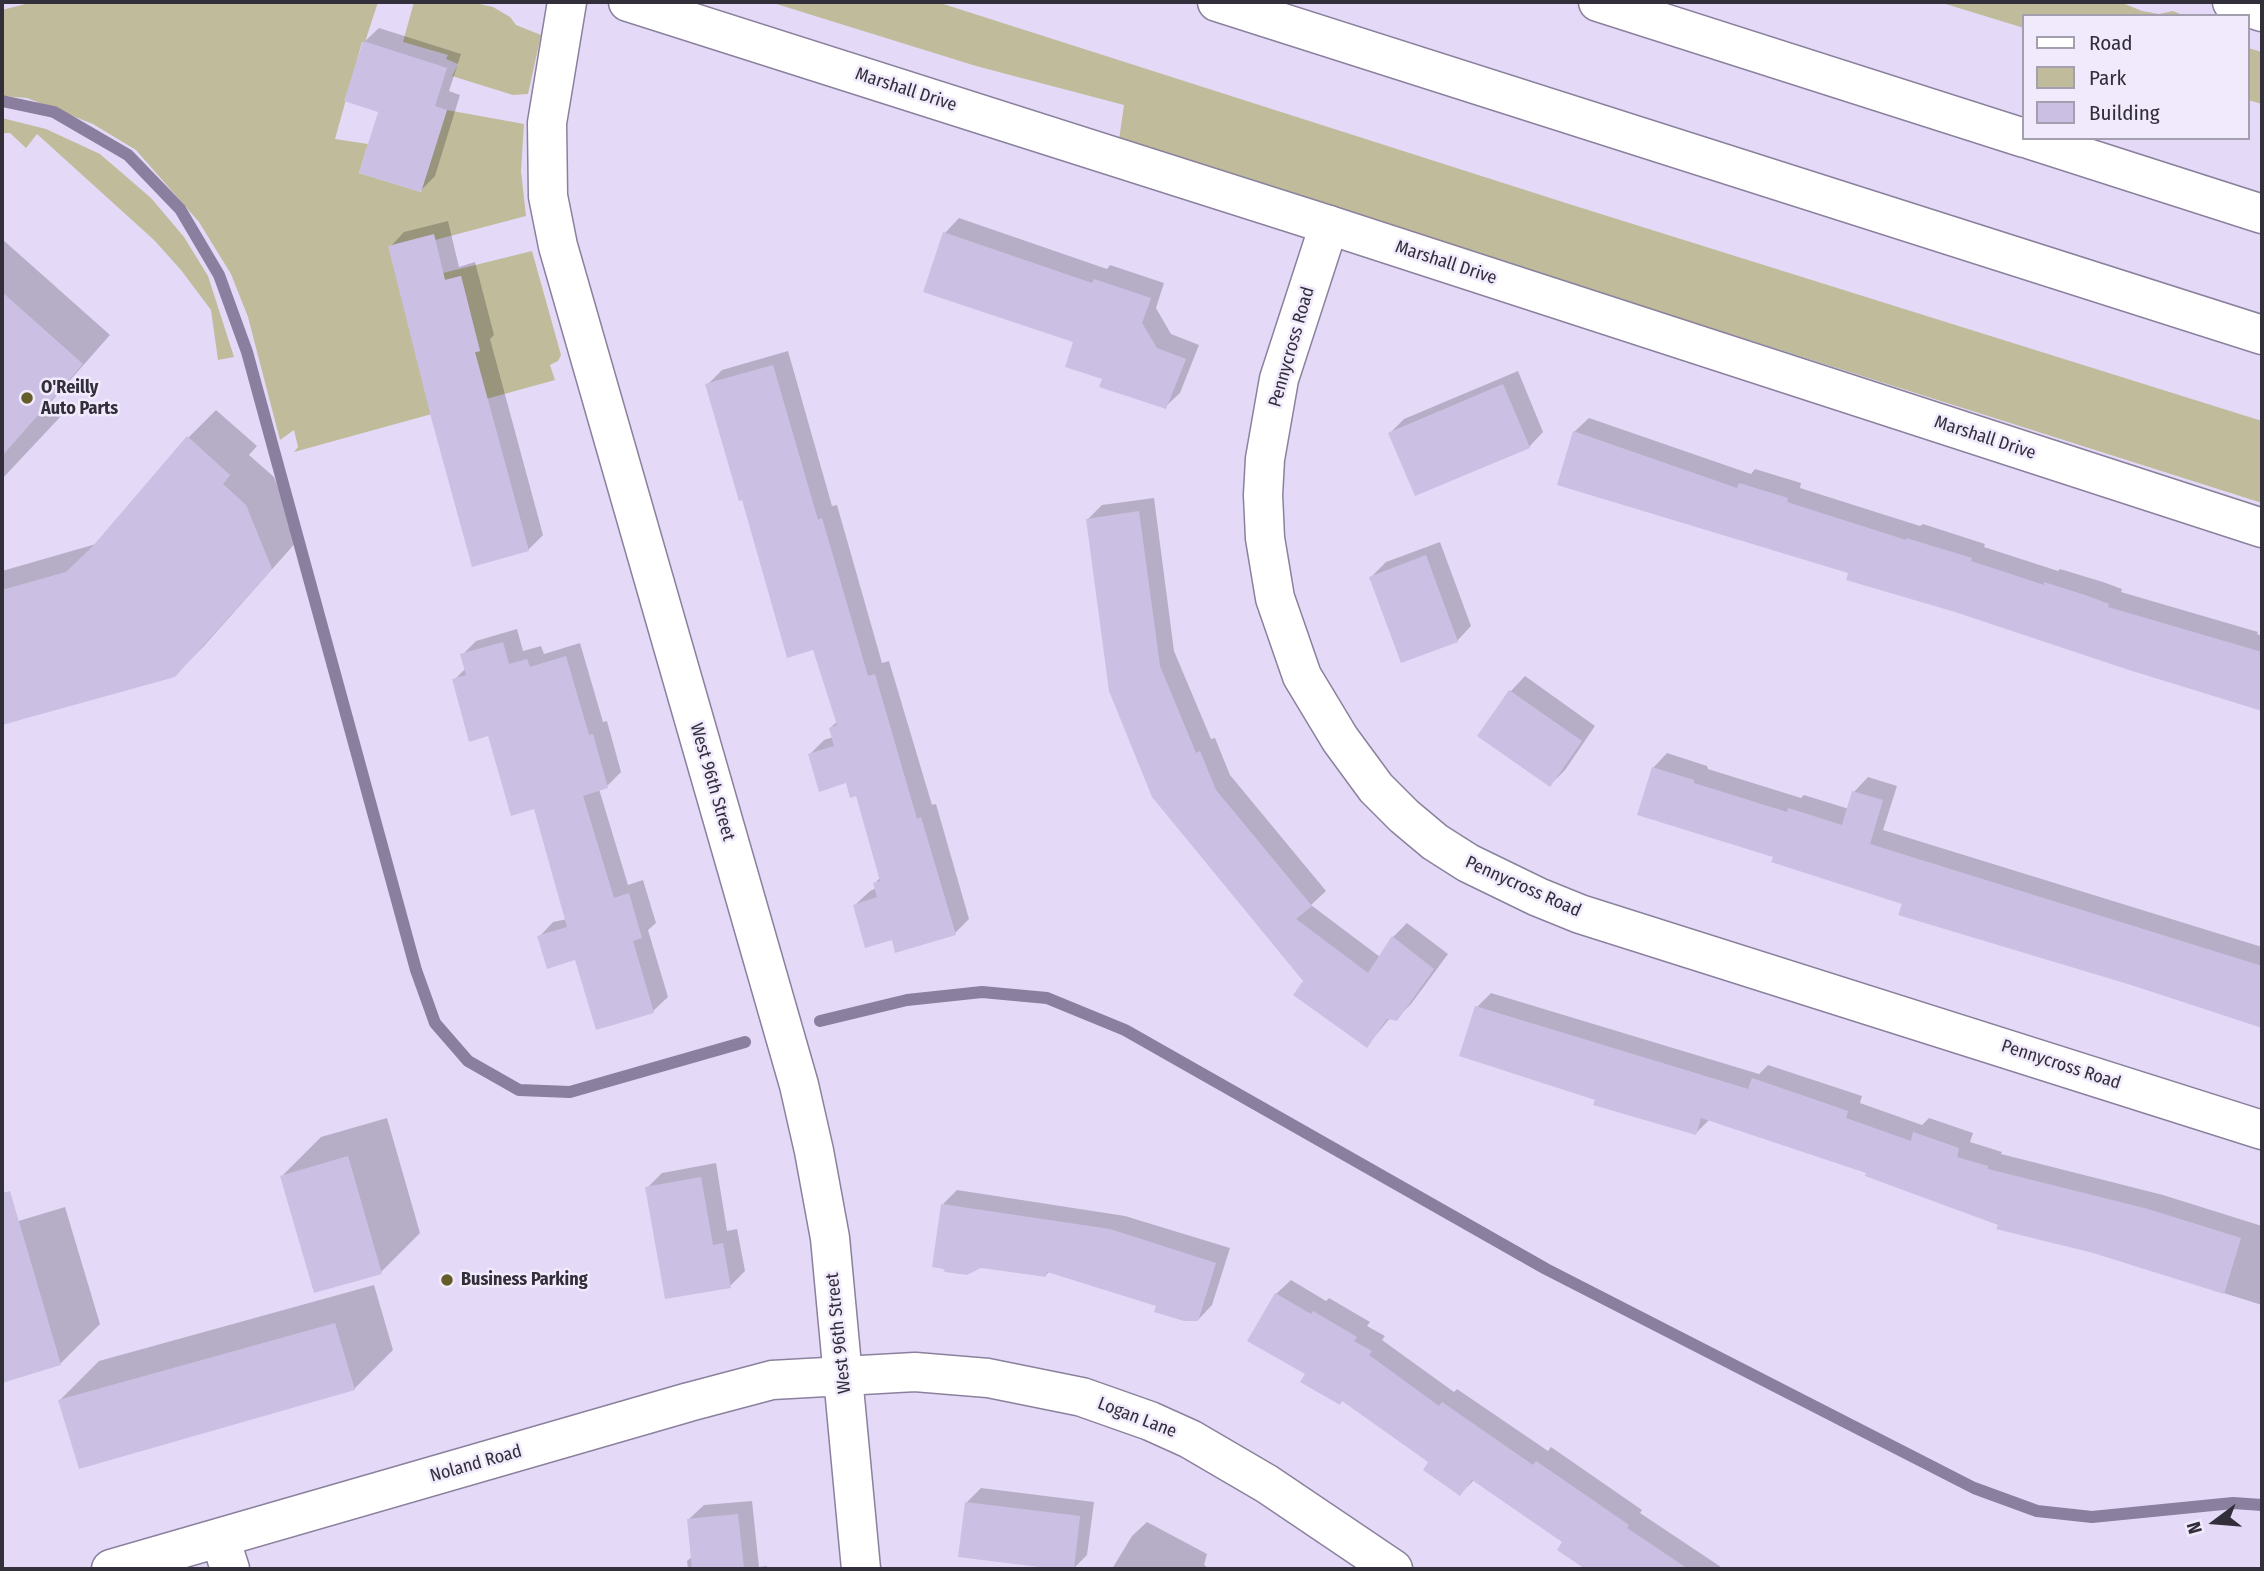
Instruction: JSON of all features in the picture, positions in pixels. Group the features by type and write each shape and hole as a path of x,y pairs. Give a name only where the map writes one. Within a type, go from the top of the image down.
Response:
{"main road":[{"name":"West 96th Street","path":"567,2 547,123 548,196 555,229 799,1085 828,1230 861,1569"},
{"name":"Marshall Drive","path":"628,2 1329,225 2262,528"},
{"path":"1217,2 2262,335"},
{"path":"1598,2 2022,137"},
{"path":"2232,2 2262,12"},
{"path":"2030,140 2262,214"},
{"name":"Pennycross Road","path":"1329,225 1279,379 1265,459 1265,538 1275,598 1301,672 1335,732 1376,788 1404,816 1435,842 1468,863 1580,914 2262,1129"},
{"name":"Logan Lane","path":"844,1376 915,1372 988,1378 1082,1397 1145,1419 1190,1440 1266,1484 1393,1569"},
{"name":"Noland Road","path":"111,1569 225,1554 689,1402 772,1380 844,1376"}],"green space":[{"path":"33,2 378,2 365,42 362,42 335,139 368,144 359,173 421,192 447,110 524,124 521,171 526,216 435,240 419,367 480,351 461,276 445,280 443,273 532,251 561,355 558,361 550,365 555,380 294,452 298,447 294,430 280,440 248,317 231,274 199,222 136,150 93,124 27,98 2,96 2,10"},
{"path":"414,2 471,2 493,7 510,17 516,25 541,35 528,94 513,95 452,76 458,64 446,59 448,55 403,42"},
{"path":"770,2 937,2 2262,421 2262,503 1119,140 1124,105 976,66"},
{"path":"1939,2 2120,2 2142,11 2159,14 2022,14 2022,27"},
{"path":"2173,11 2180,14 2159,14"},
{"path":"2250,49 2262,52 2262,104 2250,101"},
{"path":"2,118 46,129 100,154 151,198 184,237 208,276 234,357 218,360 211,310 154,240 37,134 26,148 10,133 2,133"}],"building":[{"path":"363,41 447,68 435,106 447,110 421,192 359,173 378,112 344,101"},
{"path":"943,232 1092,283 1094,279 1151,298 1142,323 1157,348 1186,359 1166,409 1099,387 1102,379 1065,367 1073,342 923,292"},
{"path":"434,234 445,280 461,276 480,351 475,352 529,551 472,567 388,246"},
{"name":"O'Reilly Auto Parts","path":"2,292 83,364 2,456"},
{"path":"773,365 818,520 822,518 868,676 875,674 917,819 921,817 956,935 895,953 892,940 865,948 853,905 877,897 873,883 880,881 856,796 850,798 846,783 819,792 808,754 834,746 829,728 837,725 813,650 787,658 742,500 739,501 705,384"},
{"path":"1503,384 1530,448 1415,496 1388,433"},
{"path":"1573,431 1737,488 1739,483 1788,498 1787,502 1972,558 1971,561 2044,585 2044,582 2088,596 2109,604 2108,607 2262,652 2262,711 1955,612 1846,580 1848,573 1557,485"},
{"path":"187,436 230,475 223,484 246,505 272,569 175,677 2,725 2,590 66,572 92,547"},
{"path":"1139,511 1160,666 1196,753 1200,751 1216,790 1312,906 1296,919 1368,973 1392,936 1434,969 1397,1021 1387,1019 1367,1048 1293,995 1303,981 1152,797 1109,691 1086,519"},
{"path":"1426,555 1458,642 1401,663 1369,577"},
{"path":"503,642 509,664 527,659 530,667 566,656 608,788 583,796 614,898 629,893 642,938 633,941 654,1013 596,1030 575,960 547,969 537,936 567,927 534,809 511,816 488,736 469,742 452,679 466,675 460,654"},
{"path":"1509,690 1582,741 1550,787 1477,736"},
{"path":"1652,767 1787,812 1788,808 1842,825 1852,791 1883,800 1870,844 2262,966 2262,1028 2131,985 1898,915 1902,904 1771,862 1773,857 1637,815"},
{"path":"1475,1006 1748,1089 1752,1078 1848,1111 1846,1118 1911,1141 1913,1132 1959,1148 1957,1157 1988,1166 1988,1169 2148,1209 2241,1238 2224,1294 2093,1253 1996,1229 1998,1225 1865,1176 1866,1173 1701,1118 1696,1135 1593,1105 1595,1100 1459,1056"},
{"path":"348,1156 382,1274 314,1293 280,1176"},
{"path":"701,1177 713,1245 723,1243 731,1288 665,1299 645,1187"},
{"path":"10,1191 61,1365 2,1383 2,1193"},
{"path":"941,1204 1110,1229 1216,1263 1198,1321 1184,1321 1154,1312 1156,1306 1047,1272 1046,1277 981,1268 967,1275 932,1267"},
{"path":"1275,1293 1311,1314 1313,1311 1357,1337 1354,1341 1372,1351 1369,1355 1439,1406 1442,1402 1533,1465 1536,1461 1688,1569 1585,1569 1557,1550 1562,1542 1472,1480 1460,1496 1423,1470 1428,1462 1342,1401 1340,1405 1300,1382 1305,1374 1247,1341"},
{"path":"335,1323 355,1390 79,1469 58,1400"},
{"path":"965,1502 1080,1516 1074,1569 958,1557"},
{"path":"738,1514 744,1569 692,1569 687,1519"}],"waterway":[{"path":"2,101 54,112 128,155 180,209 219,275 247,352 416,970 435,1023 468,1061 519,1090 570,1092 745,1042"},
{"path":"820,1021 907,1000 982,992 1047,998 1125,1030 1546,1269 1974,1488 2037,1511 2092,1517 2233,1503 2262,1505"}],"place":[{"name":"O'Reilly Auto Parts","path":"27,398"},
{"name":"Business Parking","path":"447,1280"}]}
